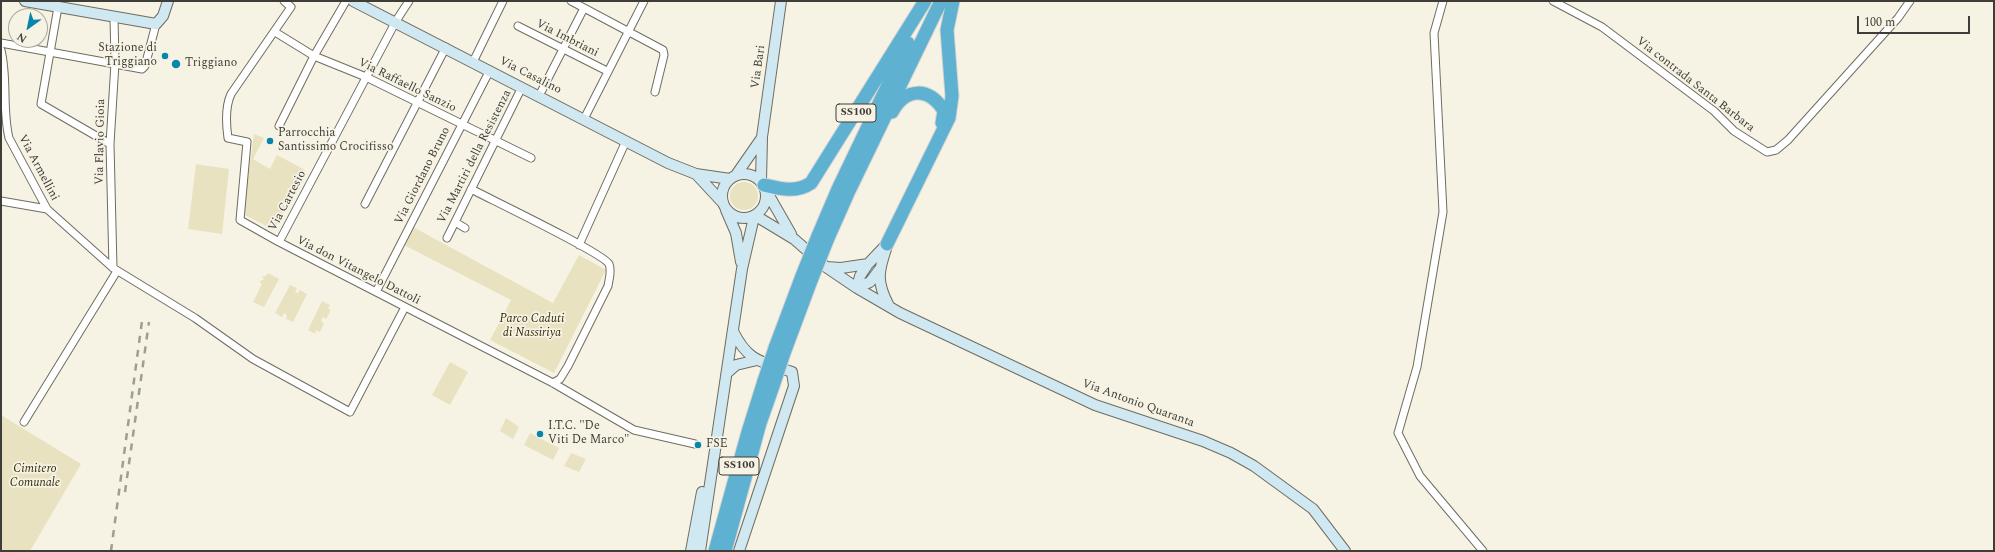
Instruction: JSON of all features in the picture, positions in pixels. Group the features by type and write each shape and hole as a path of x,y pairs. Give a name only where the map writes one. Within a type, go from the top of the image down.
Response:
{"highway":[{"name":"SS100","path":"764,186 792,190 804,188 814,180 925,1"},
{"name":"SS100","path":"715,551 748,432 823,237 838,189 880,99 931,1"},
{"name":"SS100","path":"860,169 941,1"},
{"name":"SS100","path":"887,244 949,118 952,96 947,30 953,1"},
{"name":"SS100","path":"823,237 898,102 913,93 926,94 938,101 944,111 938,143"},
{"name":"SS100","path":"725,551 760,423 768,383"}],"main road":[{"path":"25,1 156,24 163,16 168,1"},
{"name":"Via Casalino","path":"353,1 396,21 668,163 696,174 733,177"},
{"name":"Via Bari","path":"764,186 762,137 781,1"},
{"path":"742,270 736,233 723,204 722,193 724,186 733,177 762,137"},
{"name":"Via Casalino","path":"696,174 723,204"},
{"path":"733,177 746,174 755,176 764,186 794,238"},
{"path":"723,204 730,214 738,218 755,216 762,211 766,202 764,186"},
{"path":"755,216 794,238"},
{"path":"700,551 714,451 728,373 742,270 755,216"},
{"name":"Via Antonio Quaranta","path":"794,238 826,267 857,288 889,306 1095,405 1203,441 1231,453 1254,466 1314,509 1345,551"},
{"path":"857,288 860,276 868,264 887,244"},
{"path":"857,288 870,282 879,270 887,244"},
{"path":"826,267 841,268 868,264"},
{"path":"879,270 881,290 889,306"},
{"path":"734,331 743,348 756,360 792,372 794,386 739,551"},
{"path":"728,373 736,365 756,360"},
{"path":"691,551 698,506 714,451"}],"street":[{"path":"275,32 291,7 284,1"},
{"path":"279,126 314,56 346,1"},
{"name":"Via Cartesio","path":"279,242 396,21 409,1"},
{"path":"473,62 503,1"},
{"path":"572,1 663,50 664,55 655,92"},
{"path":"584,119 607,71 644,1"},
{"path":"1442,1 1434,33 1443,212 1417,367 1398,433 1420,476 1483,551"},
{"name":"Via contrada Santa Barbara","path":"1553,1 1602,27 1714,111 1734,131 1767,152 1776,150 1788,140 1898,18 1910,1"},
{"path":"58,7 41,104 110,144"},
{"path":"539,96 584,8"},
{"name":"Via Flavio Gioia","path":"114,17 115,63 110,144 115,270"},
{"path":"1,43 142,69 145,66 156,24"},
{"name":"Via Imbriani","path":"518,26 607,71"},
{"name":"Via Raffaello Sanzio","path":"275,32 314,56 366,77 530,158"},
{"name":"Via don Vitangelo Dattoli","path":"275,32 231,94 227,111 228,138 246,142 240,220 405,308 553,383"},
{"path":"365,204 446,47"},
{"name":"Via Armellini","path":"1,50 4,64 6,127 9,138 48,209 115,270 202,322 253,359 350,412 405,308"},
{"name":"Via Giordano Bruno","path":"376,292 490,70"},
{"name":"Via Martiri della Resistenza","path":"447,238 522,87"},
{"path":"578,245 626,141"},
{"path":"471,190 604,259 609,265 611,275 608,286 568,366 560,379 553,383"},
{"path":"1,202 48,209"},
{"path":"455,222 465,228"},
{"path":"24,422 115,270"},
{"path":"553,383 634,430 695,444"}],"green space":[{"path":"254,134 264,138 253,159 270,169 277,155 305,170 274,230 243,214"},
{"path":"196,164 229,169 222,234 188,229"},
{"path":"744,182 750,183 754,186 757,190 757,202 754,206 750,209 744,210 738,209 734,206 731,202 730,196 731,190 734,186 738,183"},
{"name":"Parco Caduti di Nassiriya","path":"413,227 553,303 579,255 606,270 554,373 490,340 511,300 404,245"},
{"path":"268,273 279,279 264,307 253,302 262,284 259,282 264,279 262,276 266,276"},
{"path":"290,285 297,288 295,292 298,293 300,290 307,294 293,322 286,319 287,315 284,313 282,317 275,313"},
{"path":"322,301 330,305 328,309 331,310 326,319 323,317 321,321 324,323 320,332 316,330 315,334 308,330"},
{"path":"450,362 468,372 450,405 432,395"},
{"name":"Cimitero Comunale","path":"1,415 81,464 30,551 1,551"},
{"path":"506,418 519,427 513,439 500,431"},
{"path":"530,433 559,448 553,460 524,445"},
{"path":"571,453 586,459 579,472 564,466"}],"railway":[{"path":"111,551 142,321"},
{"path":"125,492 149,322"}],"place":[{"name":"Stazione di Triggiano","path":"165,56"},
{"name":"Triggiano","path":"176,64"},
{"name":"Parrocchia Santissimo Crocifisso","path":"270,141"},
{"name":"I.T.C. \"De Viti De Marco\"","path":"540,434"},
{"name":"FSE","path":"698,445"}]}
